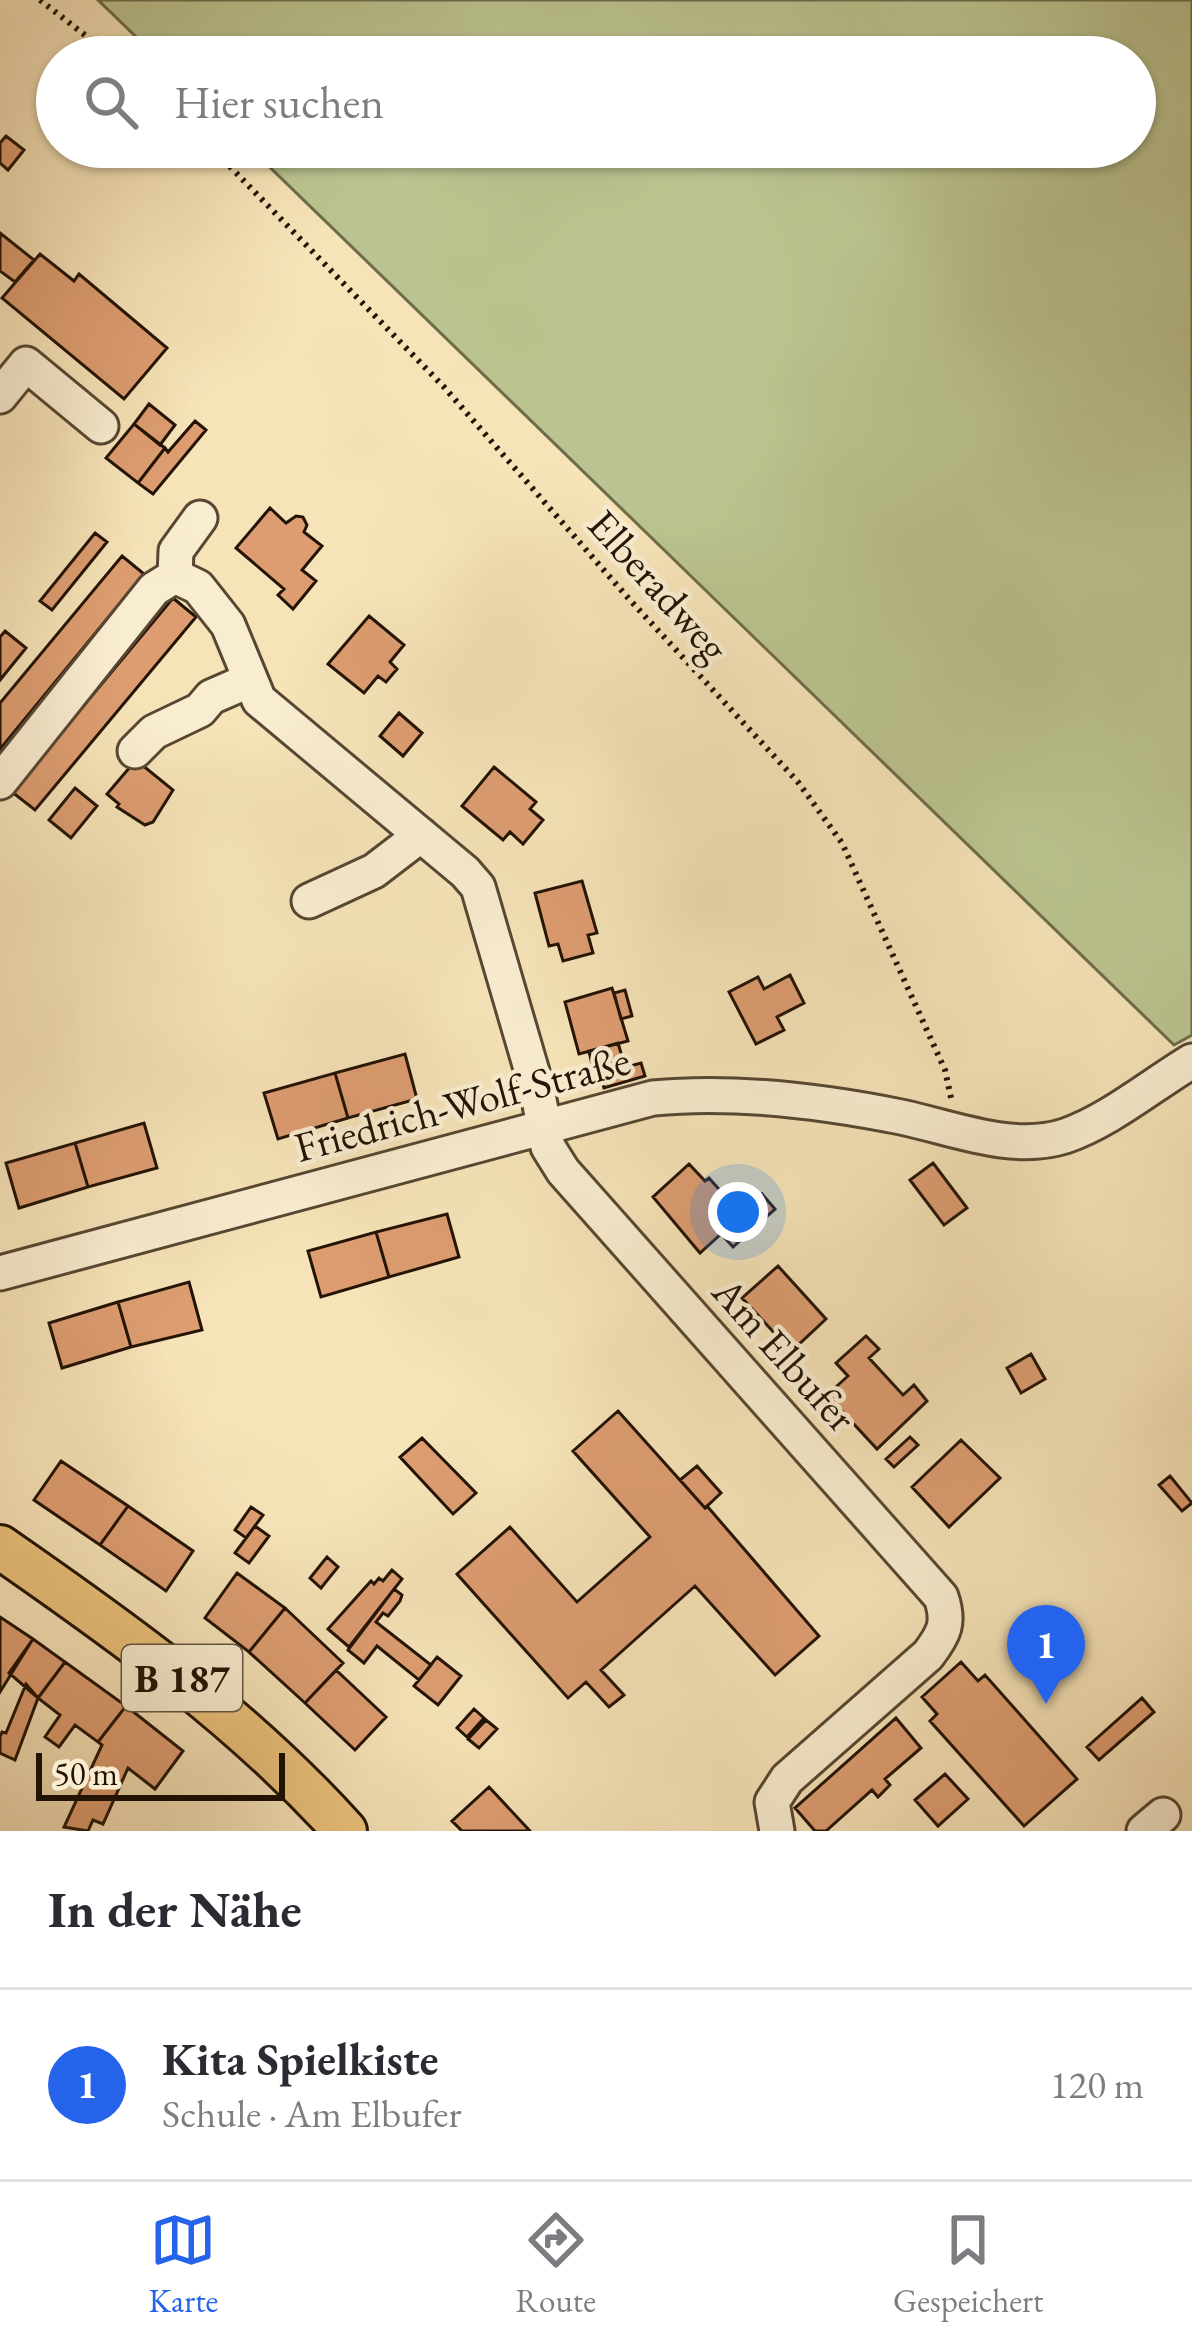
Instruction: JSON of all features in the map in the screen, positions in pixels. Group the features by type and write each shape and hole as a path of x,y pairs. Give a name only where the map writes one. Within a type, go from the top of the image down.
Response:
{"main road":[{"name":"B 187","path":"0,1547 218,1706 345,1831"}],"street":[{"path":"0,396 26,364 101,426"},
{"path":"0,782 154,589 175,576 182,537 200,518"},
{"name":"Am Elbufer","path":"175,576 186,578 228,625 259,700 465,872 485,902 537,1089 548,1147 562,1171 941,1597 949,1618 942,1636 928,1655 787,1779 772,1802 777,1831"},
{"path":"135,751 154,732 250,680"},
{"path":"309,901 374,871 421,835"},
{"name":"Friedrich-Wolf-Straße","path":"0,1274 653,1098 719,1094 834,1107 1034,1142 1064,1136 1192,1061"}],"path":[{"path":"40,0 86,36"},
{"name":"Elberadweg","path":"232,168 444,387 629,599 798,782 842,842 945,1070 955,1113 953,1131"}],"green space":[{"path":"98,0 1192,0 1192,1035 1174,1045 271,168 1156,168 1156,36 135,36"}],"building":[{"path":"6,136 24,150 8,170 0,163 0,143"},
{"path":"0,233 34,260 15,282 0,271"},
{"path":"40,254 74,281 79,274 167,348 124,399 2,298"},
{"path":"149,404 175,425 160,445 134,424"},
{"path":"195,421 206,430 153,494 138,483 165,448 168,452"},
{"path":"134,424 165,448 138,483 106,458"},
{"path":"270,508 286,523 303,517 304,532 322,546 302,570 316,581 293,609 278,595 284,589 236,548"},
{"path":"95,533 107,542 52,610 40,601"},
{"path":"122,556 144,574 0,749 0,703"},
{"path":"173,598 196,617 35,810 12,792"},
{"path":"369,616 404,645 390,662 397,669 386,682 378,676 364,693 328,664"},
{"path":"5,631 26,648 0,680 0,637"},
{"path":"399,713 422,733 403,756 380,736"},
{"path":"136,760 173,790 153,822 145,825 117,807 107,794"},
{"path":"494,767 536,802 530,809 543,820 523,844 510,832 503,840 462,806"},
{"path":"75,788 97,806 71,838 49,820"},
{"path":"582,881 597,933 588,935 593,953 563,961 558,944 549,946 535,893"},
{"path":"790,975 804,1003 777,1017 784,1030 756,1044 729,992 758,977 764,989"},
{"path":"612,988 628,1041 579,1054 565,1002"},
{"path":"625,990 632,1016 621,1019 614,993"},
{"path":"618,1043 623,1060 593,1069 589,1051"},
{"path":"405,1054 417,1099 348,1118 335,1073"},
{"path":"641,1063 645,1076 604,1088 600,1074"},
{"path":"335,1073 348,1118 278,1139 264,1093"},
{"path":"144,1123 157,1168 88,1187 75,1143"},
{"path":"75,1143 88,1187 19,1208 6,1163"},
{"path":"933,1163 967,1208 944,1225 910,1180"},
{"path":"689,1164 705,1181 709,1178 741,1214 762,1194 775,1209 733,1247 721,1234 700,1253 653,1197"},
{"path":"447,1214 459,1257 389,1277 376,1232"},
{"path":"376,1232 389,1277 321,1297 308,1251"},
{"path":"778,1266 826,1319 796,1347 784,1333 779,1338 742,1298"},
{"path":"189,1282 202,1330 131,1347 118,1302"},
{"path":"118,1302 131,1347 62,1368 49,1323"},
{"path":"866,1336 879,1349 869,1358 903,1395 914,1385 927,1401 877,1449 827,1395 848,1376 836,1363"},
{"path":"1031,1354 1045,1379 1021,1393 1007,1368"},
{"path":"618,1411 819,1636 775,1675 695,1586 601,1670 624,1695 609,1707 586,1682 568,1698 457,1574 510,1527 577,1602 650,1537 573,1451"},
{"path":"910,1437 918,1445 894,1467 886,1459"},
{"path":"422,1438 476,1493 453,1514 400,1457"},
{"path":"961,1440 1000,1478 949,1527 912,1487"},
{"path":"61,1461 128,1506 100,1545 34,1500"},
{"path":"697,1466 721,1493 705,1508 680,1480"},
{"path":"1170,1476 1192,1503 1182,1511 1159,1485"},
{"path":"128,1506 193,1551 166,1591 100,1545"},
{"path":"251,1507 263,1515 246,1538 235,1530"},
{"path":"255,1526 269,1536 249,1563 235,1553"},
{"path":"327,1557 338,1567 321,1588 310,1578"},
{"path":"392,1570 402,1579 349,1647 328,1629 371,1581 383,1581"},
{"path":"237,1573 285,1608 249,1652 205,1618"},
{"path":"394,1589 402,1595 400,1601 376,1622 431,1665 419,1680 377,1646 364,1663 348,1650"},
{"path":"285,1608 343,1663 305,1703 249,1652"},
{"path":"0,1617 33,1639 0,1692"},
{"path":"33,1639 65,1662 38,1698 9,1673"},
{"path":"437,1657 461,1676 438,1705 414,1686"},
{"path":"65,1662 126,1706 98,1742 75,1725 59,1747 45,1737 60,1715 38,1698"},
{"path":"961,1662 978,1681 985,1675 1077,1779 1024,1826 930,1721 937,1714 922,1697"},
{"path":"336,1670 386,1717 355,1750 305,1703"},
{"path":"26,1684 38,1698 15,1760 0,1753 0,1737 6,1733"},
{"path":"1142,1698 1154,1712 1099,1760 1087,1747"},
{"path":"126,1706 183,1751 155,1789 128,1768 103,1824 93,1820 88,1831 64,1827 102,1745 98,1742"},
{"path":"474,1709 484,1718 467,1737 457,1728"},
{"path":"896,1718 921,1748 885,1779 890,1785 878,1797 872,1790 826,1831 815,1831 795,1808"},
{"path":"486,1720 497,1729 479,1748 468,1739"},
{"path":"945,1774 968,1799 938,1826 915,1800"},
{"path":"489,1787 530,1831 462,1831 452,1821"}],"place":[{"name":"Kita Spielkiste","path":"1046,1704"}]}
